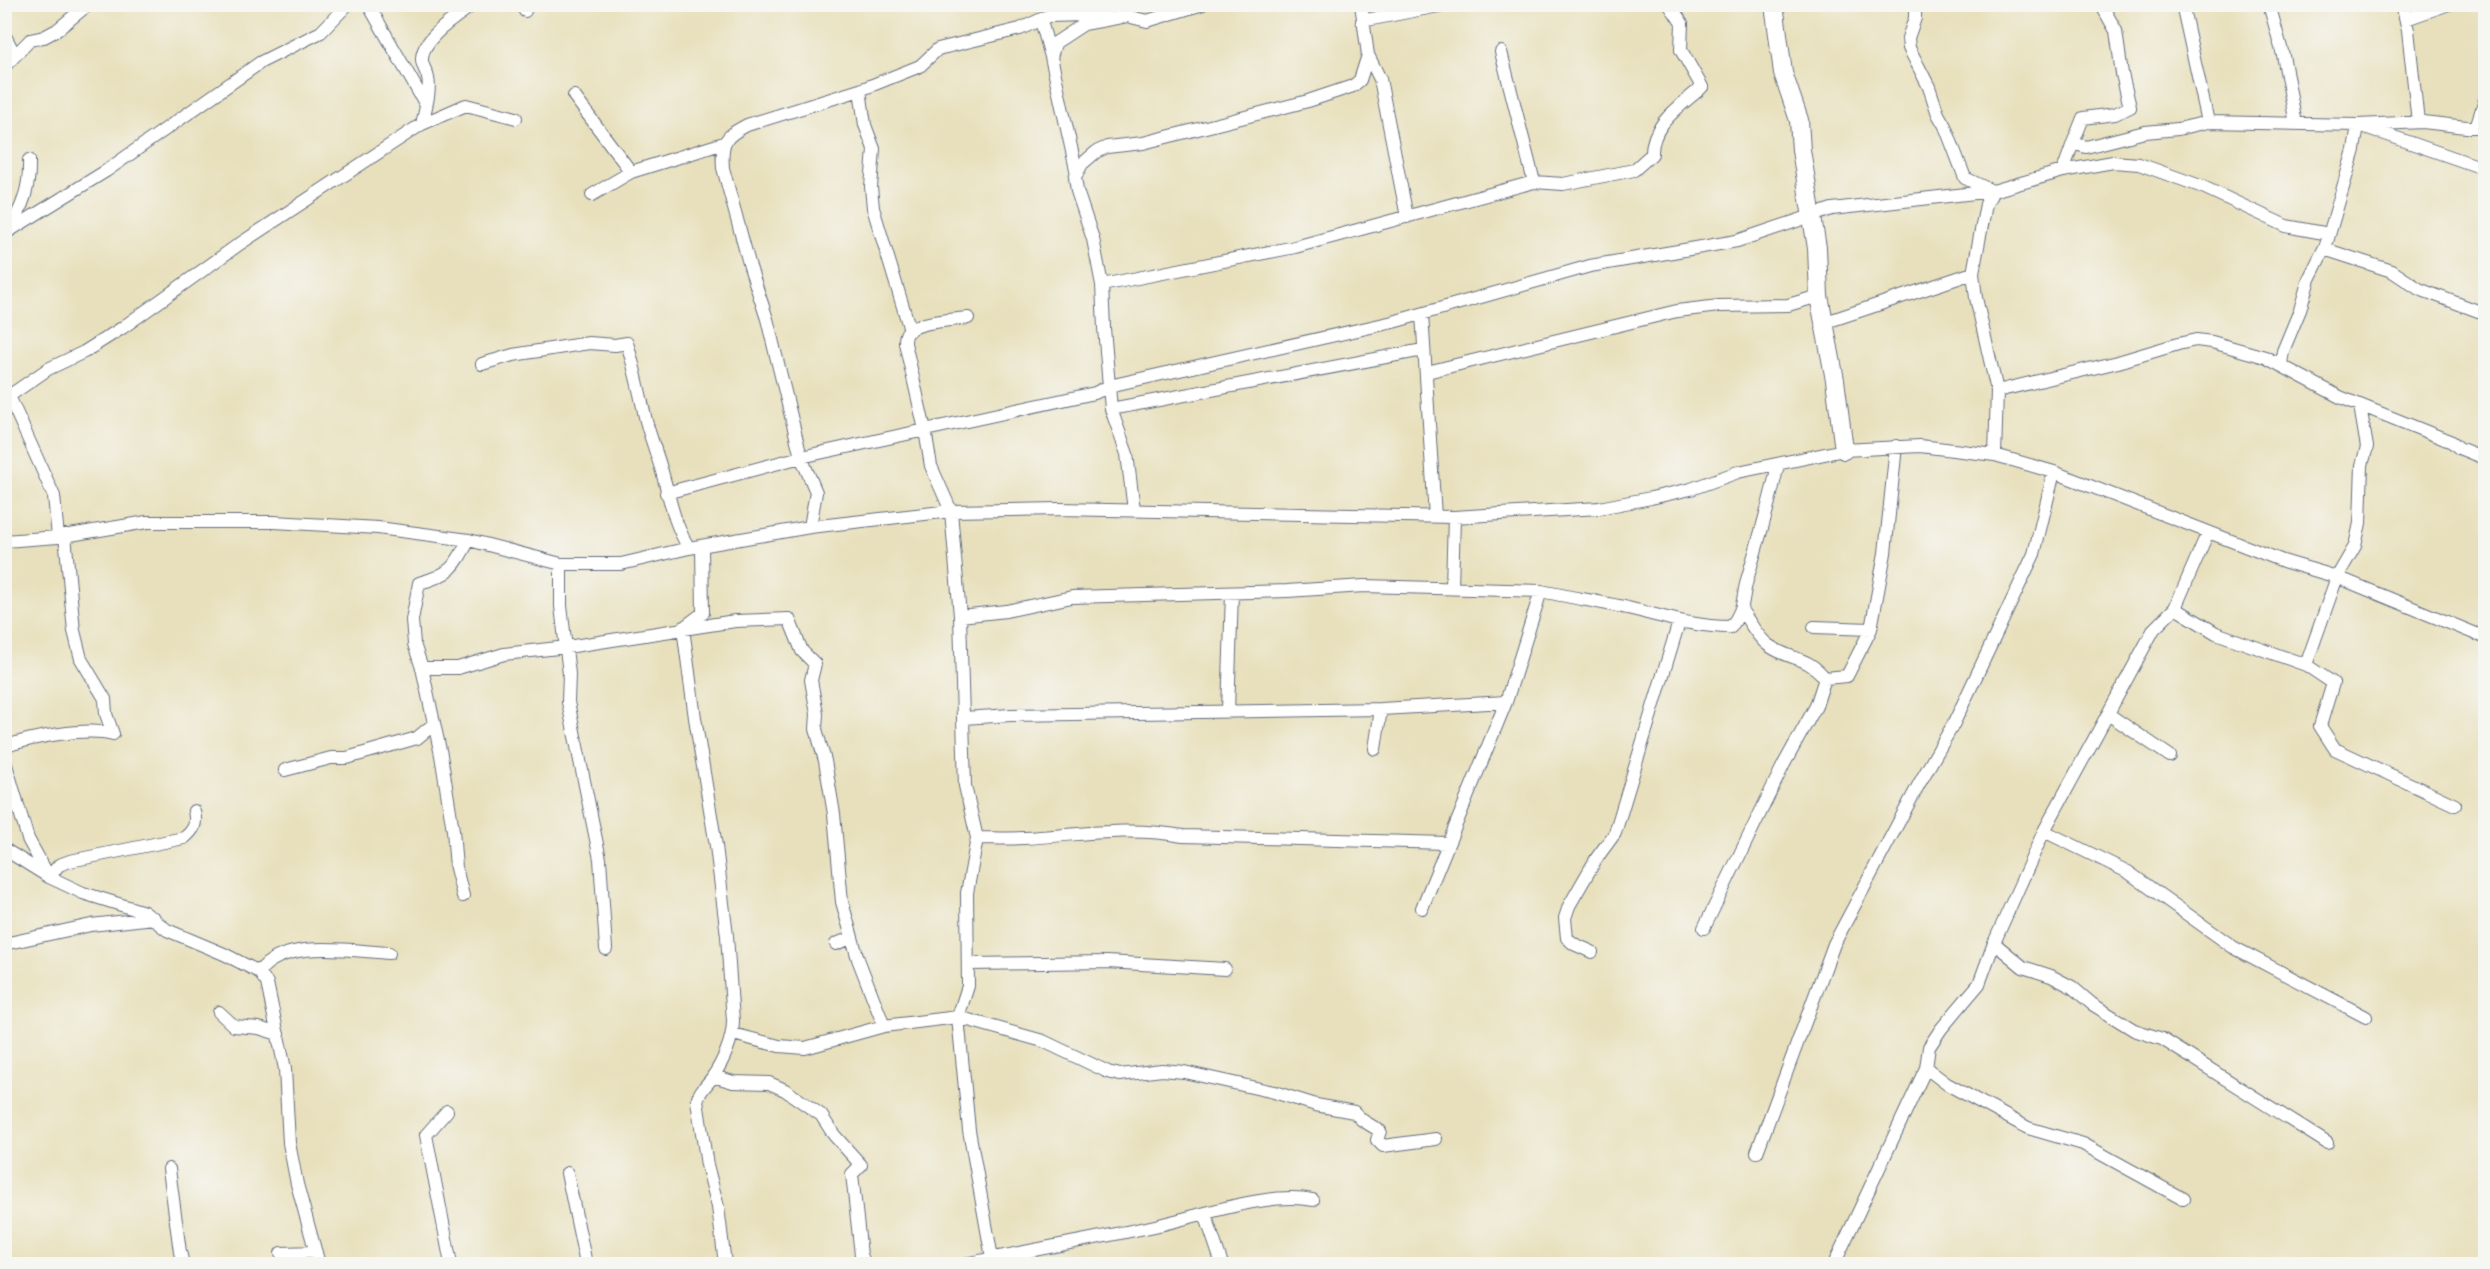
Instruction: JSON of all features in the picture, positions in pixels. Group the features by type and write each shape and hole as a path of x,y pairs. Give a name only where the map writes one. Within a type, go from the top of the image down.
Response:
{"street":[{"path":"4,67 30,40 44,37 57,30 91,4"},
{"path":"6,233 106,171 261,62 321,32 348,4"},
{"path":"368,4 426,105"},
{"path":"422,124 429,80 422,61 424,49 434,35 474,4"},
{"path":"810,527 816,492 801,457 767,319 723,168 721,152 724,143 732,133 747,125 860,90 920,66 938,49 1045,14 1085,15 1117,4"},
{"path":"1051,57 1055,44 1084,24 1127,16 1147,21 1203,4"},
{"path":"1361,4 1368,56 1382,86 1396,169 1405,199 1407,217"},
{"path":"1362,21 1449,4"},
{"path":"1102,285 1242,259 1534,182 1563,184 1634,170 1652,154 1651,142 1657,130 1702,87 1680,50 1682,23 1669,4"},
{"path":"1774,4 1783,73 1799,120 1801,150 1817,248 1819,296 1835,380 1844,450"},
{"path":"1929,4 1915,6 1915,18 1908,38 1909,48 1929,87 1965,178 1993,191"},
{"path":"2063,171 2083,118 2115,114 2130,107 2122,74 2116,31 2101,4"},
{"path":"2182,4 2208,123"},
{"path":"2269,4 2283,55 2296,124"},
{"path":"2402,4 2406,19 2418,122"},
{"path":"2406,19 2449,4"},
{"path":"1045,14 1051,57 1077,174 1077,191 1093,239 1102,285 1112,409 1127,454 1134,510"},
{"path":"4,34 15,55"},
{"path":"1501,52 1534,182"},
{"path":"1077,174 1082,164 1095,152 1107,147 1143,142 1308,101 1353,86 1360,80 1368,56"},
{"path":"860,90 865,125 874,149 871,187 873,208 910,330"},
{"path":"574,96 631,172"},
{"path":"2073,144 2086,147 2145,132 2208,123 2358,125 2418,122 2481,127 2486,97"},
{"path":"4,747 24,740 97,729 113,734 106,714 105,699 81,659 76,640 54,496 7,393 48,369 84,352 122,328 238,245 422,124 466,105 516,118"},
{"path":"2358,125 2486,169"},
{"path":"2281,364 2283,351 2300,310 2309,279 2329,234 2354,150 2358,125"},
{"path":"592,195 631,172 724,143"},
{"path":"6,233 24,203 30,181 29,160"},
{"path":"666,493 801,457 1043,406 1095,393 1109,387 1422,314 1590,266 1737,241 1832,209 1993,191 2063,171 2113,162 2139,165 2203,188 2286,226 2329,234"},
{"path":"1993,191 1986,204 1973,273 1976,298 1997,391 1995,455"},
{"path":"2324,249 2392,271 2419,289 2486,314"},
{"path":"1823,323 1973,273"},
{"path":"1427,372 1677,311 1719,306 1788,305 1819,296"},
{"path":"1422,314 1435,517"},
{"path":"968,318 938,322 910,330 905,336 905,343 926,429 931,466 951,511 960,616 965,786 977,837 967,893 968,986 958,1017 969,1130 992,1258"},
{"path":"1997,391 2118,362 2196,340 2232,347 2281,364 2360,406 2452,442 2459,448 2486,459"},
{"path":"482,364 513,355 589,343 608,345 627,343 666,493 678,531 689,548"},
{"path":"1112,409 1423,350"},
{"path":"2306,665 2337,577 2355,546 2360,523 2362,465 2367,447 2360,406"},
{"path":"1743,610 1767,644 1785,655 1805,660 1825,678 1847,675 1871,629 1885,553 1896,446"},
{"path":"4,541 61,536 147,522 232,520 378,528 469,540 561,564 621,564 689,548 810,527 951,511 1134,510 1454,517 1599,508 1691,489 1738,472 1844,450 1920,446 1995,455 2054,472 2283,561 2337,577 2486,638"},
{"path":"960,616 1072,597 1232,593 1364,586 1452,587 1541,591 1632,609 1702,627 1731,627 1743,610 1746,582 1770,505 1778,464"},
{"path":"1757,1152 1834,944 1954,723 2034,555 2054,472"},
{"path":"1452,587 1454,517"},
{"path":"1836,1260 1926,1068 1929,1047 1979,984 1994,943 2044,831 2154,629 2175,608 2208,532"},
{"path":"463,896 456,868 447,790 422,668 414,644 412,620 419,583 446,575 456,566 469,540"},
{"path":"683,628 703,612 702,547"},
{"path":"561,564 561,606 567,647 568,702 600,859 606,949"},
{"path":"1422,908 1506,702 1541,591"},
{"path":"1228,711 1232,593"},
{"path":"2175,608 2216,633 2306,665 2332,682 2320,726 2335,749 2455,805"},
{"path":"422,668 458,668 504,654 567,647 735,621 789,619 802,651 815,664 811,680 817,714 816,729 834,814 842,902 851,938 884,1026"},
{"path":"1593,952 1574,944 1567,938 1565,918 1586,875 1615,833 1679,622"},
{"path":"1814,627 1871,629"},
{"path":"683,628 695,718 717,846 727,936 733,1034 713,1076 699,1093 697,1101 706,1166 718,1207 725,1264"},
{"path":"1704,928 1784,764 1816,706 1825,678"},
{"path":"963,718 1011,715 1381,708 1506,702"},
{"path":"1375,749 1381,708"},
{"path":"2108,714 2170,756"},
{"path":"285,770 331,758 347,758 417,738 434,724"},
{"path":"4,758 28,839 49,878"},
{"path":"49,878 59,865 70,861 184,838 193,831 196,820 194,811"},
{"path":"2044,831 2128,872 2233,947 2366,1017"},
{"path":"977,837 1022,838 1157,832 1182,837 1447,843"},
{"path":"4,849 49,878 83,893 144,912 167,930 224,954 259,972 272,996 285,1069 289,1143 318,1264"},
{"path":"4,944 91,925 154,918"},
{"path":"836,944 851,938"},
{"path":"1994,943 2023,967 2051,976 2072,987 2092,1004 2134,1030 2162,1039 2327,1143"},
{"path":"259,972 266,962 302,950 389,953"},
{"path":"968,964 1107,962 1225,969"},
{"path":"219,1012 234,1026 259,1028 278,1034"},
{"path":"733,1034 779,1046 805,1048 884,1026 958,1017 1043,1041 1120,1076 1162,1070 1184,1072 1274,1092 1316,1105 1354,1112 1380,1131 1377,1140 1383,1146 1436,1139"},
{"path":"1926,1068 1947,1084 2028,1128 2083,1144 2183,1199"},
{"path":"713,1076 733,1082 769,1083 785,1090 821,1115 834,1135 861,1165 852,1174 861,1255 865,1264"},
{"path":"447,1111 426,1135 451,1264"},
{"path":"169,1170 183,1264"},
{"path":"567,1173 586,1264"},
{"path":"965,1264 1269,1200 1296,1196 1313,1200"},
{"path":"1205,1214 1222,1264"},
{"path":"281,1253 316,1252"}]}
